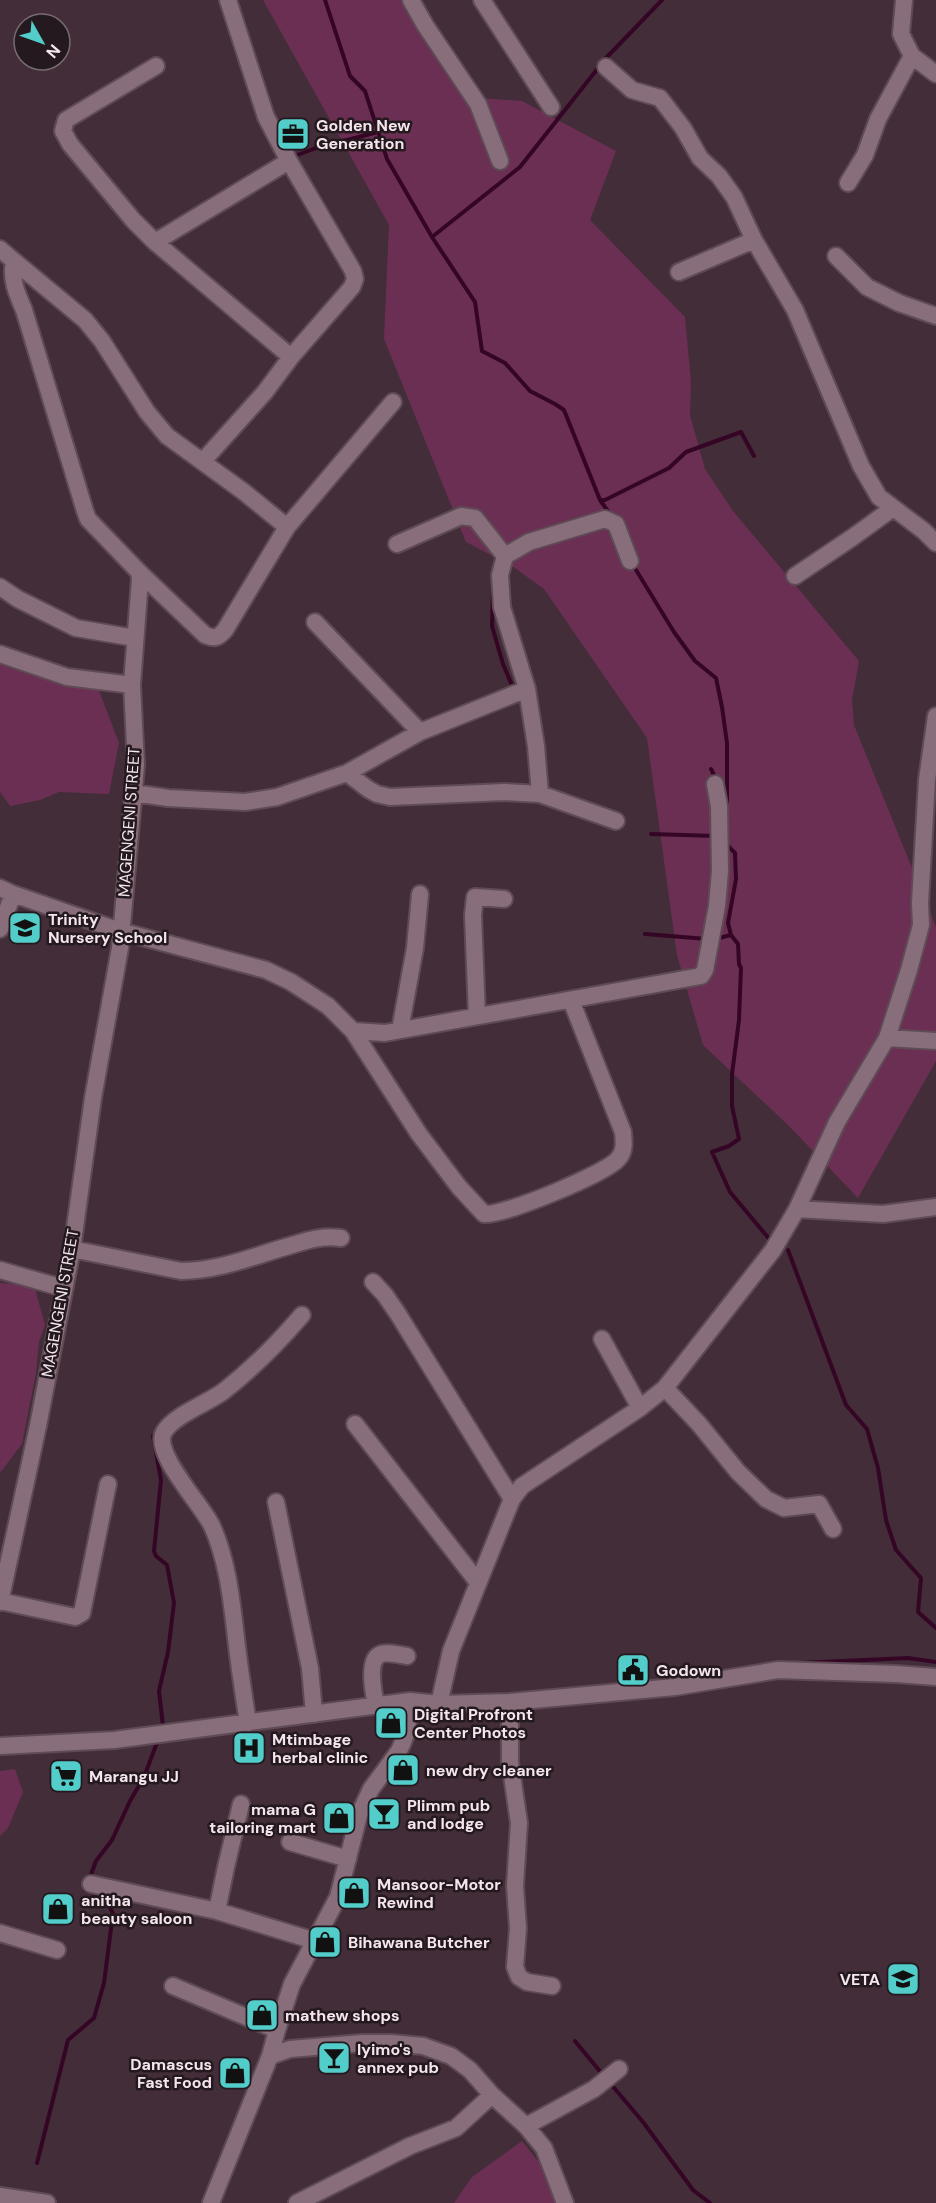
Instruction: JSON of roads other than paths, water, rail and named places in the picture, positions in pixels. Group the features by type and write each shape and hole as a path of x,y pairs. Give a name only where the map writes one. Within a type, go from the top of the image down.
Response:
{"street":[{"path":"203,461 265,392 291,357 352,287 355,279 353,271 266,117 228,0"},
{"path":"411,0 478,104 500,161"},
{"path":"482,0 551,106"},
{"path":"904,0 901,34 912,56 936,75"},
{"path":"848,183 865,155 878,119 912,56"},
{"path":"156,66 66,120 63,131 70,144 155,242 291,357"},
{"path":"606,67 632,90 660,98 683,128 700,158 719,176 734,197 754,240 795,310 861,466 879,496 936,543"},
{"path":"155,242 289,161"},
{"path":"679,272 754,240"},
{"path":"0,249 24,310 88,519 138,572 205,635 214,638 225,630 286,527 393,402"},
{"path":"836,256 867,287 899,303 936,316"},
{"path":"9,270 85,320 167,436 244,492 286,527"},
{"path":"795,576 893,508"},
{"path":"397,544 461,516 469,516 475,518 505,556"},
{"path":"540,794 536,746 526,689 502,607 500,575 505,556 529,542 605,519 616,525 630,561"},
{"name":"MAGENGENI STREET","path":"1,1596 34,1448 72,1249 84,1156 120,948 136,765 132,685 140,586 138,572"},
{"path":"0,587 18,599 76,628 135,638"},
{"path":"315,622 420,732"},
{"path":"0,654 67,677 132,685"},
{"path":"134,794 244,802 263,800 347,773 420,732 526,689"},
{"path":"439,1704 451,1651 512,1498 522,1486 640,1408 665,1388 773,1250 797,1209 837,1122 887,1038 921,925 920,903 927,780 936,716"},
{"path":"347,773 377,794 390,796 487,792 540,794 616,821"},
{"path":"353,1031 385,1033 694,978 703,974 714,923 720,871 719,806 715,784"},
{"path":"0,930 7,891 120,931 266,970 291,982 328,1006 353,1031 419,1134 484,1215 492,1215 567,1186 618,1159 624,1147 623,1132 571,1000"},
{"path":"400,1030 415,948 420,894"},
{"path":"477,1016 474,899 478,896 504,899"},
{"path":"887,1038 936,1041"},
{"path":"797,1209 883,1214 936,1207"},
{"path":"72,1249 181,1271 191,1271 212,1269 310,1238 328,1236 341,1238"},
{"path":"0,1270 63,1288"},
{"path":"373,1282 398,1314 512,1498"},
{"path":"248,1723 228,1577 219,1543 211,1524 175,1473 162,1444 164,1433 174,1422 221,1393 254,1366 302,1316"},
{"path":"602,1339 640,1408"},
{"path":"665,1388 699,1424 738,1472 766,1500 784,1508 817,1502 833,1529"},
{"path":"355,1424 477,1581"},
{"path":"1,1596 24,1608 75,1617 82,1613 108,1484"},
{"path":"276,1502 310,1668 314,1714"},
{"path":"376,1706 372,1681 373,1663 377,1656 381,1654 408,1656"},
{"path":"0,1746 114,1740 410,1701 439,1704 510,1702 675,1687 778,1670 936,1677"},
{"path":"211,2203 270,2056 276,2030 292,1984 338,1897 359,1815 371,1789 403,1742 407,1731 410,1701"},
{"path":"510,1702 510,1762 519,1823 515,1886 518,1928 515,1967 519,1977 526,1982 552,1986"},
{"path":"218,1911 241,1804"},
{"path":"290,1842 348,1859"},
{"path":"92,1884 218,1911 315,1941"},
{"path":"0,1933 57,1950"},
{"path":"173,1986 276,2030"},
{"path":"270,2056 290,2049 362,2043 423,2046 450,2056 470,2070 492,2095 526,2126 544,2148 565,2203"},
{"path":"526,2126 594,2089 619,2069"},
{"path":"297,2203 410,2146 456,2128 492,2095"},
{"path":"0,2196 47,2203"}],"waterway":[{"path":"325,0 350,76 365,91 387,159 432,237"},
{"path":"610,514 600,500 564,410 530,391 505,363 482,351 475,302 432,237 520,167 606,58 662,0"},
{"path":"292,157 316,148 378,132"},
{"path":"600,500 605,500 669,468 686,452 741,432 754,456"},
{"path":"633,565 674,632 695,661 716,678 727,743 727,813"},
{"path":"493,588 492,626 511,683"},
{"path":"711,769 716,779"},
{"path":"651,834 716,836"},
{"path":"726,844 735,853 736,879 728,923 731,935 738,944 741,968 739,1020 732,1074 732,1106 739,1139 729,1146 712,1152 730,1192 771,1241"},
{"path":"645,934 707,939"},
{"path":"715,939 731,935"},
{"path":"788,1250 846,1405 867,1429 878,1468 886,1520 896,1550 921,1578 918,1612 936,1628"},
{"path":"153,1436 161,1480 154,1551 156,1556 167,1565 174,1603 168,1652 159,1691 163,1726"},
{"path":"799,1663 908,1658 936,1662"},
{"path":"89,1880 96,1861 112,1840 144,1777 158,1740"},
{"path":"37,2163 68,2040 94,2018 104,1983 113,1913 104,1897 85,1890 86,1887"},
{"path":"575,2041 603,2075"},
{"path":"610,2083 643,2122 693,2190 710,2203"}],"place":[{"name":"Golden New Generation","path":"293,134"},
{"name":"Trinity Nursery School","path":"25,928"},
{"name":"Godown","path":"633,1670"},
{"name":"Digital Profront Center Photos","path":"391,1723"},
{"name":"Mtimbage herbal clinic","path":"249,1748"},
{"name":"new dry cleaner","path":"403,1770"},
{"name":"Marangu JJ","path":"66,1776"},
{"name":"Plimm pub and lodge","path":"384,1814"},
{"name":"mama G tailoring mart","path":"339,1818"},
{"name":"Mansoor-Motor Rewind","path":"354,1893"},
{"name":"anitha beauty saloon","path":"58,1909"},
{"name":"Bihawana Butcher","path":"325,1942"},
{"name":"VETA","path":"903,1979"},
{"name":"mathew shops","path":"262,2015"},
{"name":"lyimo's annex pub","path":"334,2058"},
{"name":"Damascus Fast Food","path":"235,2073"}]}
